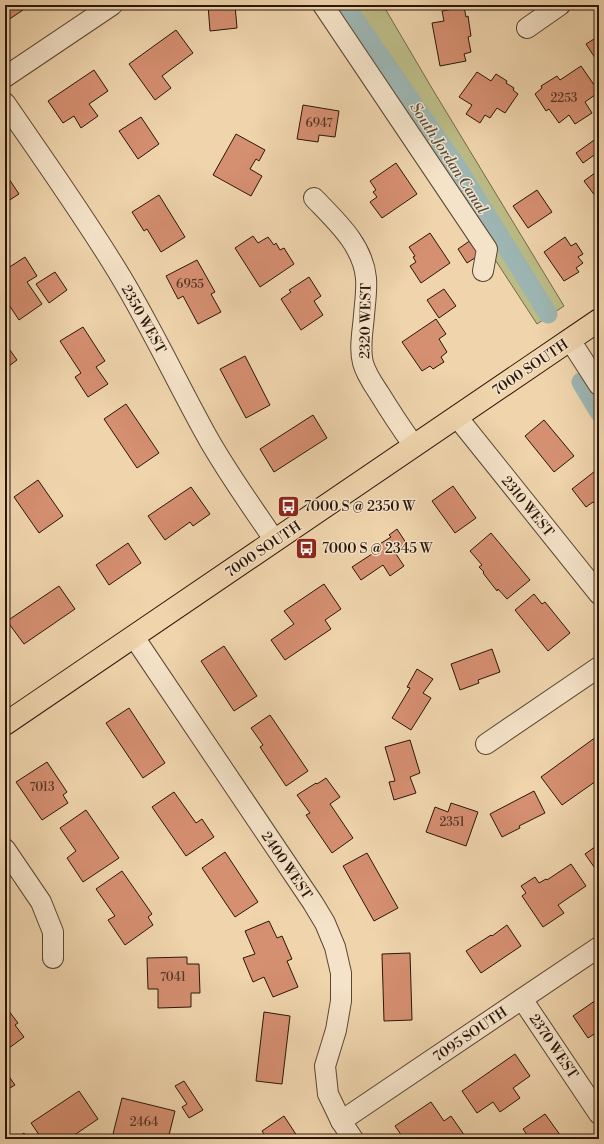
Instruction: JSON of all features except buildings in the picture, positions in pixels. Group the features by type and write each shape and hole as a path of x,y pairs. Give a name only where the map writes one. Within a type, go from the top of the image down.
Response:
{"main road":[{"name":"7000 SOUTH","path":"5,724 599,320"}],"street":[{"path":"5,77 112,5"},
{"path":"324,5 487,249 483,271"},
{"path":"527,28 560,5"},
{"name":"2350 WEST","path":"5,103 121,277 147,322 204,432 221,461 275,541"},
{"name":"2320 WEST","path":"314,198 339,224 354,244 360,255 364,266 366,279 362,351 363,363 367,374 414,446"},
{"path":"570,340 599,385"},
{"name":"2310 WEST","path":"457,417 599,594"},
{"name":"2400 WEST","path":"134,637 325,922 335,947 341,973 342,1001 326,1066 328,1094 341,1121 353,1139"},
{"path":"486,744 599,667"},
{"path":"5,849 41,902 53,932 53,958"},
{"name":"7095 SOUTH","path":"341,1121 599,947"},
{"name":"2370 WEST","path":"522,999 599,1114"}],"green space":[{"path":"329,5 383,5 564,306 537,324"}],"waterway":[{"name":"South Jordan Canal","path":"345,5 459,170 548,314"},
{"name":"South Jordan Canal","path":"581,382 599,412"}],"place":[{"name":"7000 S @ 2350 W","path":"288,506"},
{"name":"7000 S @ 2345 W","path":"307,548"}]}
